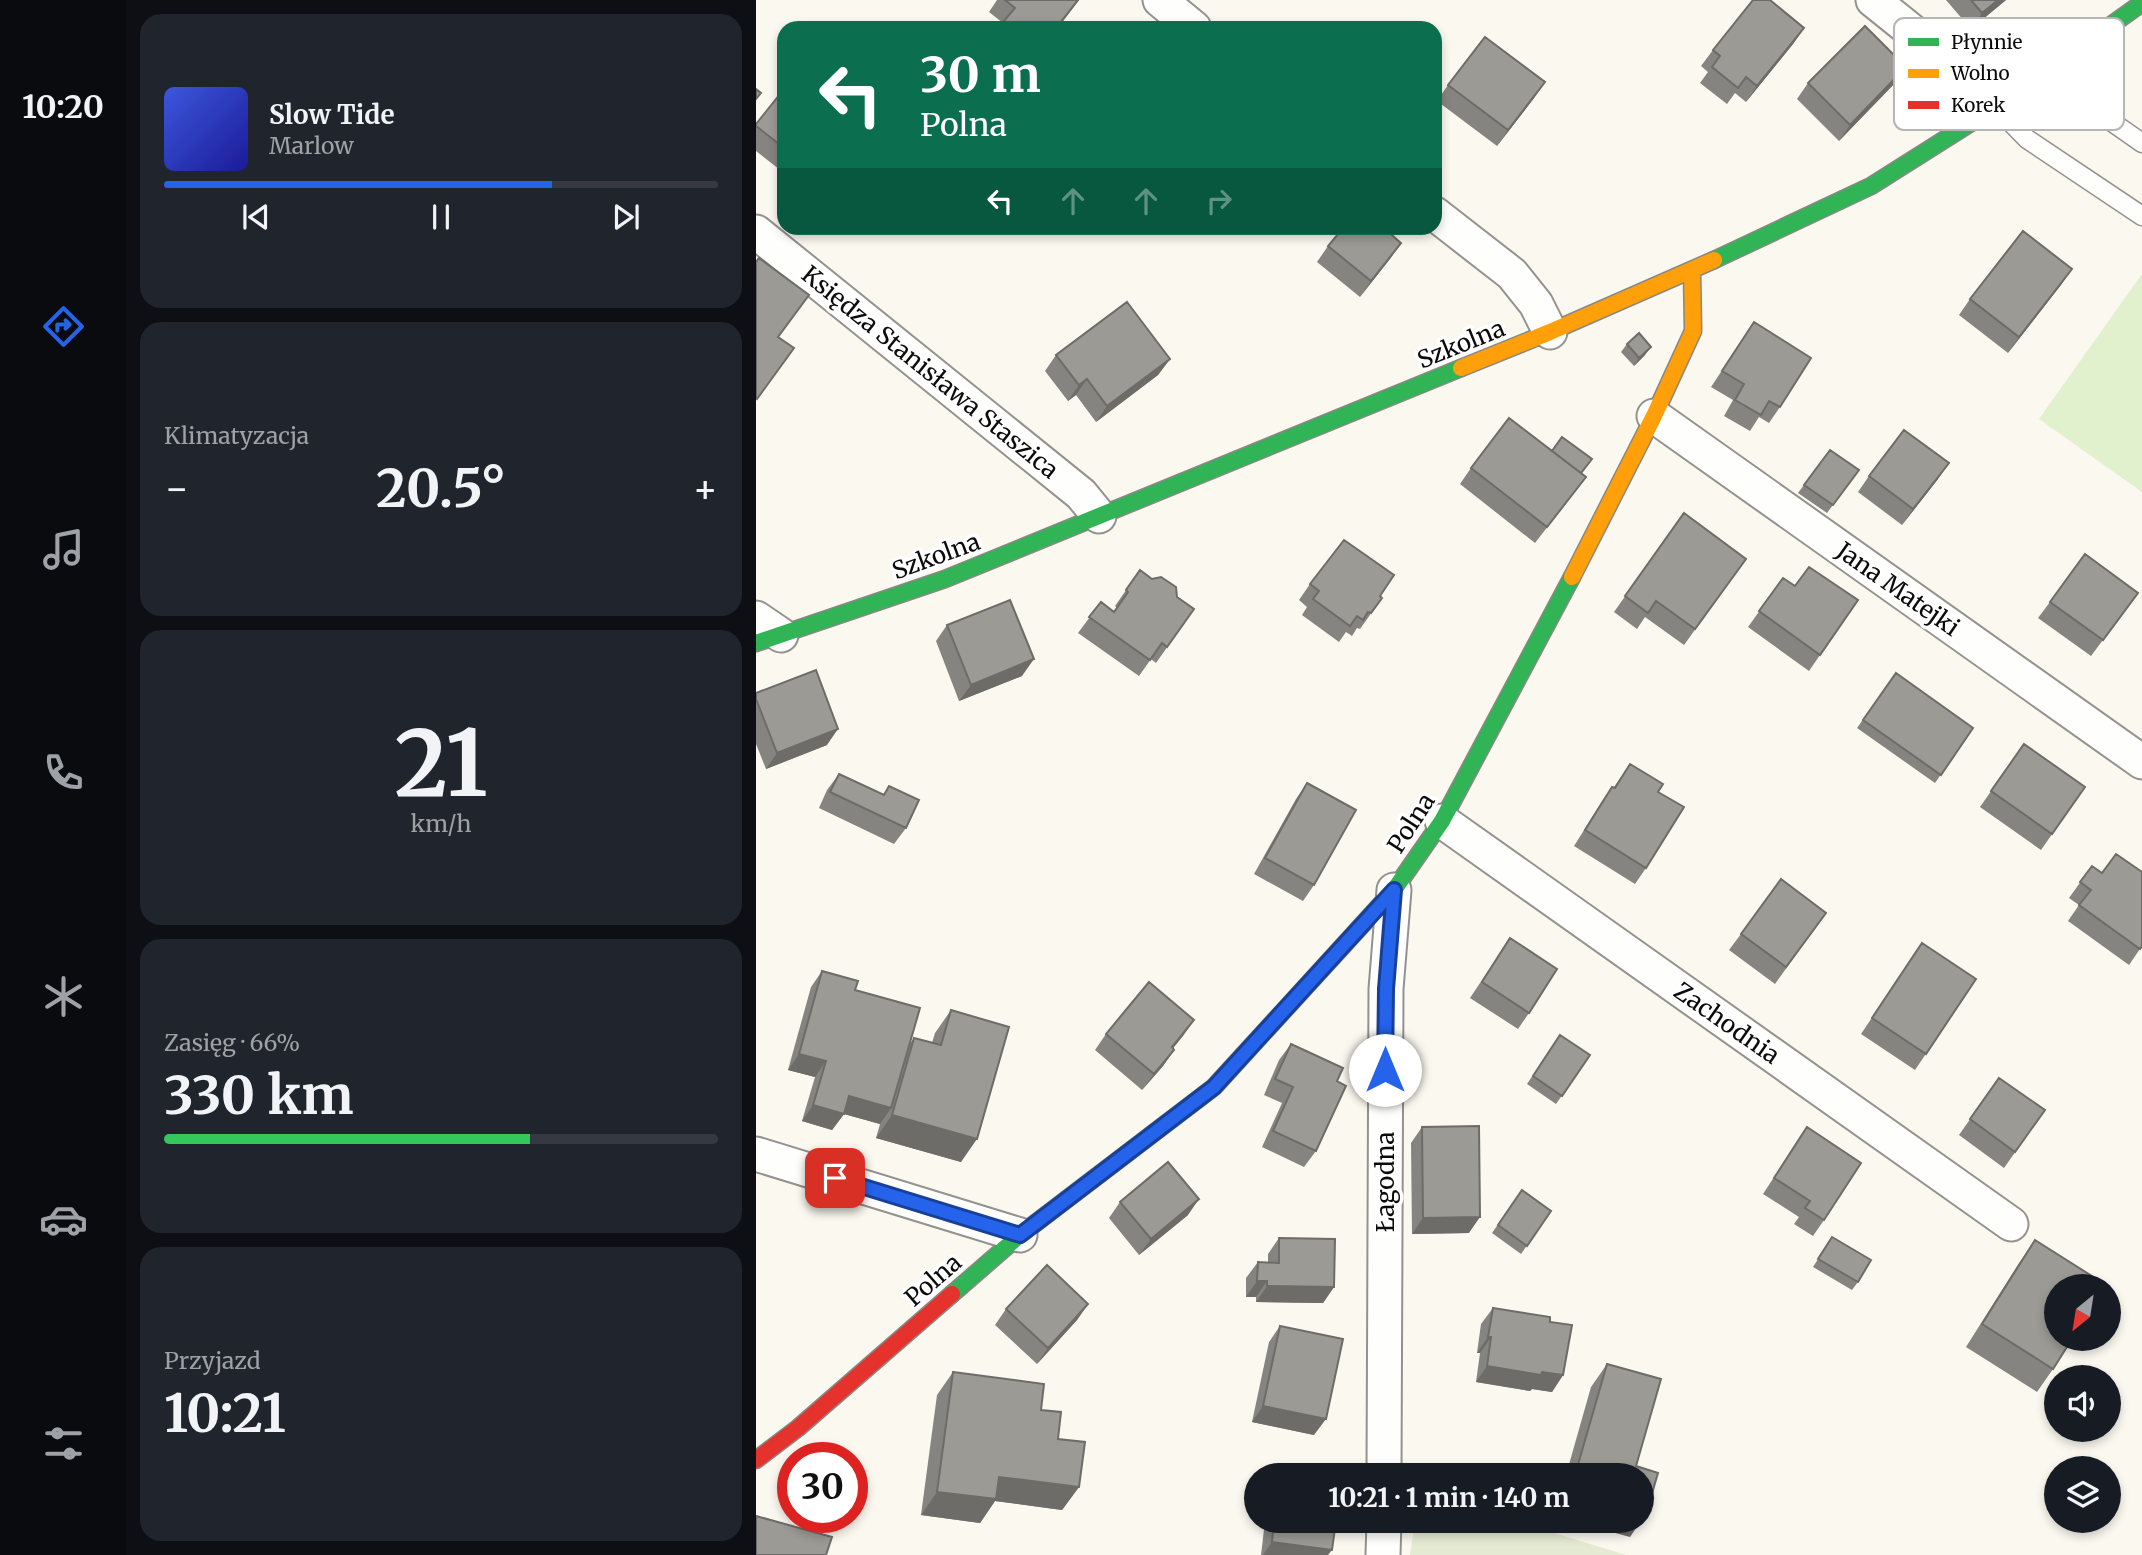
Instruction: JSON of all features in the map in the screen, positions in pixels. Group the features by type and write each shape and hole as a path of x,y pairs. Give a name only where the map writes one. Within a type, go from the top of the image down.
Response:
{"street":[{"path":"1160,0 1186,21"},
{"path":"1873,0 1895,18"},
{"name":"Szkolna","path":"2121,18 2142,3"},
{"name":"Szkolna","path":"764,632 945,579 1550,332 1692,270 1871,186 1960,130"},
{"path":"1442,219 1512,274 1535,304 1550,332"},
{"name":"Księdza Stanisława Staszica","path":"756,232 1081,494 1098,516"},
{"name":"Polna","path":"756,1460 798,1428 1020,1235 1214,1087 1394,890 1442,821 1545,629 1654,416 1693,331 1692,270"},
{"name":"Jana Matejki","path":"1654,416 2142,762"},
{"name":"Zachodnia","path":"1442,821 2011,1224"},
{"name":"Łagodna","path":"1384,1463 1386,989 1394,890"},
{"path":"756,1154 1020,1235"},
{"path":"1383,1555 1384,1533"}],"lane":[{"path":"2018,130 2027,139 2142,216"},
{"path":"2123,130 2142,143"}],"green space":[{"path":"2142,274 2142,492 2039,419"},
{"path":"1413,1533 1554,1533 1626,1555 1410,1555"}],"building":[{"path":"1005,0 1078,0 1062,21 1004,21 1015,8"},
{"path":"1753,0 1770,0 1804,28 1757,86 1746,77 1738,88 1712,67 1720,56 1713,50"},
{"path":"1971,0 1998,0 1982,13"},
{"path":"1865,26 1894,55 1894,79 1850,125 1808,83"},
{"path":"1485,37 1545,82 1508,130 1448,85"},
{"path":"777,98 777,142 756,124"},
{"path":"2023,231 2072,269 2019,337 1970,299"},
{"path":"1337,235 1392,235 1401,243 1371,281 1328,246"},
{"path":"759,258 809,295 778,337 794,348 757,399 756,262"},
{"path":"1127,302 1170,359 1107,406 1087,379 1079,385 1056,355"},
{"path":"1754,322 1811,358 1780,407 1769,401 1761,415 1735,400 1744,384 1722,371"},
{"path":"1639,333 1651,347 1639,358 1627,344"},
{"path":"1509,418 1586,477 1547,527 1471,468"},
{"path":"1904,430 1949,463 1913,509 1869,476"},
{"path":"1562,437 1592,459 1581,473 1552,451"},
{"path":"1830,450 1859,470 1833,505 1804,485"},
{"path":"1684,513 1746,559 1695,629 1656,601 1648,613 1625,596"},
{"path":"1344,540 1394,575 1371,613 1368,612 1363,620 1357,616 1350,626 1313,599 1319,591 1310,584"},
{"path":"2085,554 2138,593 2103,640 2050,602"},
{"path":"1809,567 1858,600 1820,655 1759,611 1783,578 1795,586"},
{"path":"1140,570 1152,579 1161,577 1176,587 1177,597 1194,609 1167,647 1162,643 1150,660 1089,617 1101,602 1114,612"},
{"path":"1010,600 1034,659 971,685 947,625"},
{"path":"816,670 838,729 777,753 756,693"},
{"path":"1896,673 1973,728 1941,775 1863,720"},
{"path":"2024,744 2085,787 2052,834 1991,791"},
{"path":"1630,764 1663,784 1658,792 1684,807 1646,868 1585,830"},
{"path":"839,774 884,795 889,786 919,800 906,828 830,792"},
{"path":"1307,783 1356,810 1314,885 1265,858"},
{"path":"2116,854 2142,872 2140,949 2079,905 2091,890 2080,882 2092,866 2102,873"},
{"path":"1781,879 1826,913 1786,967 1741,934"},
{"path":"1510,938 1557,969 1529,1013 1482,982"},
{"path":"1922,943 1976,979 1926,1054 1872,1018"},
{"path":"822,971 858,981 855,990 920,1008 891,1108 849,1096 844,1114 813,1105 826,1061 799,1054"},
{"path":"1149,982 1194,1020 1154,1074 1106,1034"},
{"path":"951,1010 1009,1027 977,1139 892,1115 914,1038 941,1045"},
{"path":"1560,1035 1590,1055 1562,1096 1533,1076"},
{"path":"1291,1044 1343,1068 1337,1081 1346,1086 1316,1151 1273,1131 1293,1087 1275,1079"},
{"path":"1999,1078 2045,1110 2015,1152 1970,1119"},
{"path":"1479,1126 1480,1217 1423,1218 1422,1127"},
{"path":"1807,1127 1861,1163 1824,1220 1805,1208 1810,1201 1774,1178"},
{"path":"1168,1162 1199,1199 1151,1239 1120,1202"},
{"path":"1522,1190 1551,1211 1527,1246 1498,1225"},
{"path":"1832,1237 1871,1260 1858,1282 1818,1259"},
{"path":"1279,1238 1335,1239 1334,1287 1267,1286 1267,1281 1257,1281 1258,1262 1279,1263"},
{"path":"2035,1240 2089,1274 2044,1274 2044,1351 2064,1351 2056,1365 2047,1365 1982,1324"},
{"path":"1047,1265 1088,1304 1048,1348 1006,1309"},
{"path":"1493,1308 1550,1317 1550,1322 1572,1325 1563,1375 1542,1372 1541,1375 1487,1366"},
{"path":"1280,1326 1343,1339 1326,1419 1263,1406"},
{"path":"1607,1364 1661,1379 1637,1463 1578,1463"},
{"path":"953,1372 1044,1384 1041,1410 1061,1412 1058,1439 1085,1442 1079,1487 999,1477 996,1499 937,1492"},
{"path":"756,1516 777,1522 777,1533 818,1533 832,1537 826,1555 756,1555"},
{"path":"1273,1533 1334,1533 1332,1550 1272,1542"}],"traffic: fast":[{"path":"2121,18 2142,3"},
{"path":"1714,260 1871,186 1960,130"},
{"path":"756,643 945,579 1461,368"},
{"path":"952,1294 1020,1235 1214,1087 1394,890 1442,821 1572,577"}],"traffic: slow":[{"path":"1461,368 1714,260"},
{"path":"1572,577 1654,416 1693,331 1692,270"}],"traffic: jam":[{"path":"756,1460 798,1428 952,1294"}],"route":[{"path":"835,1178 1020,1235 1214,1087 1394,890 1386,989 1385,1070"}]}
